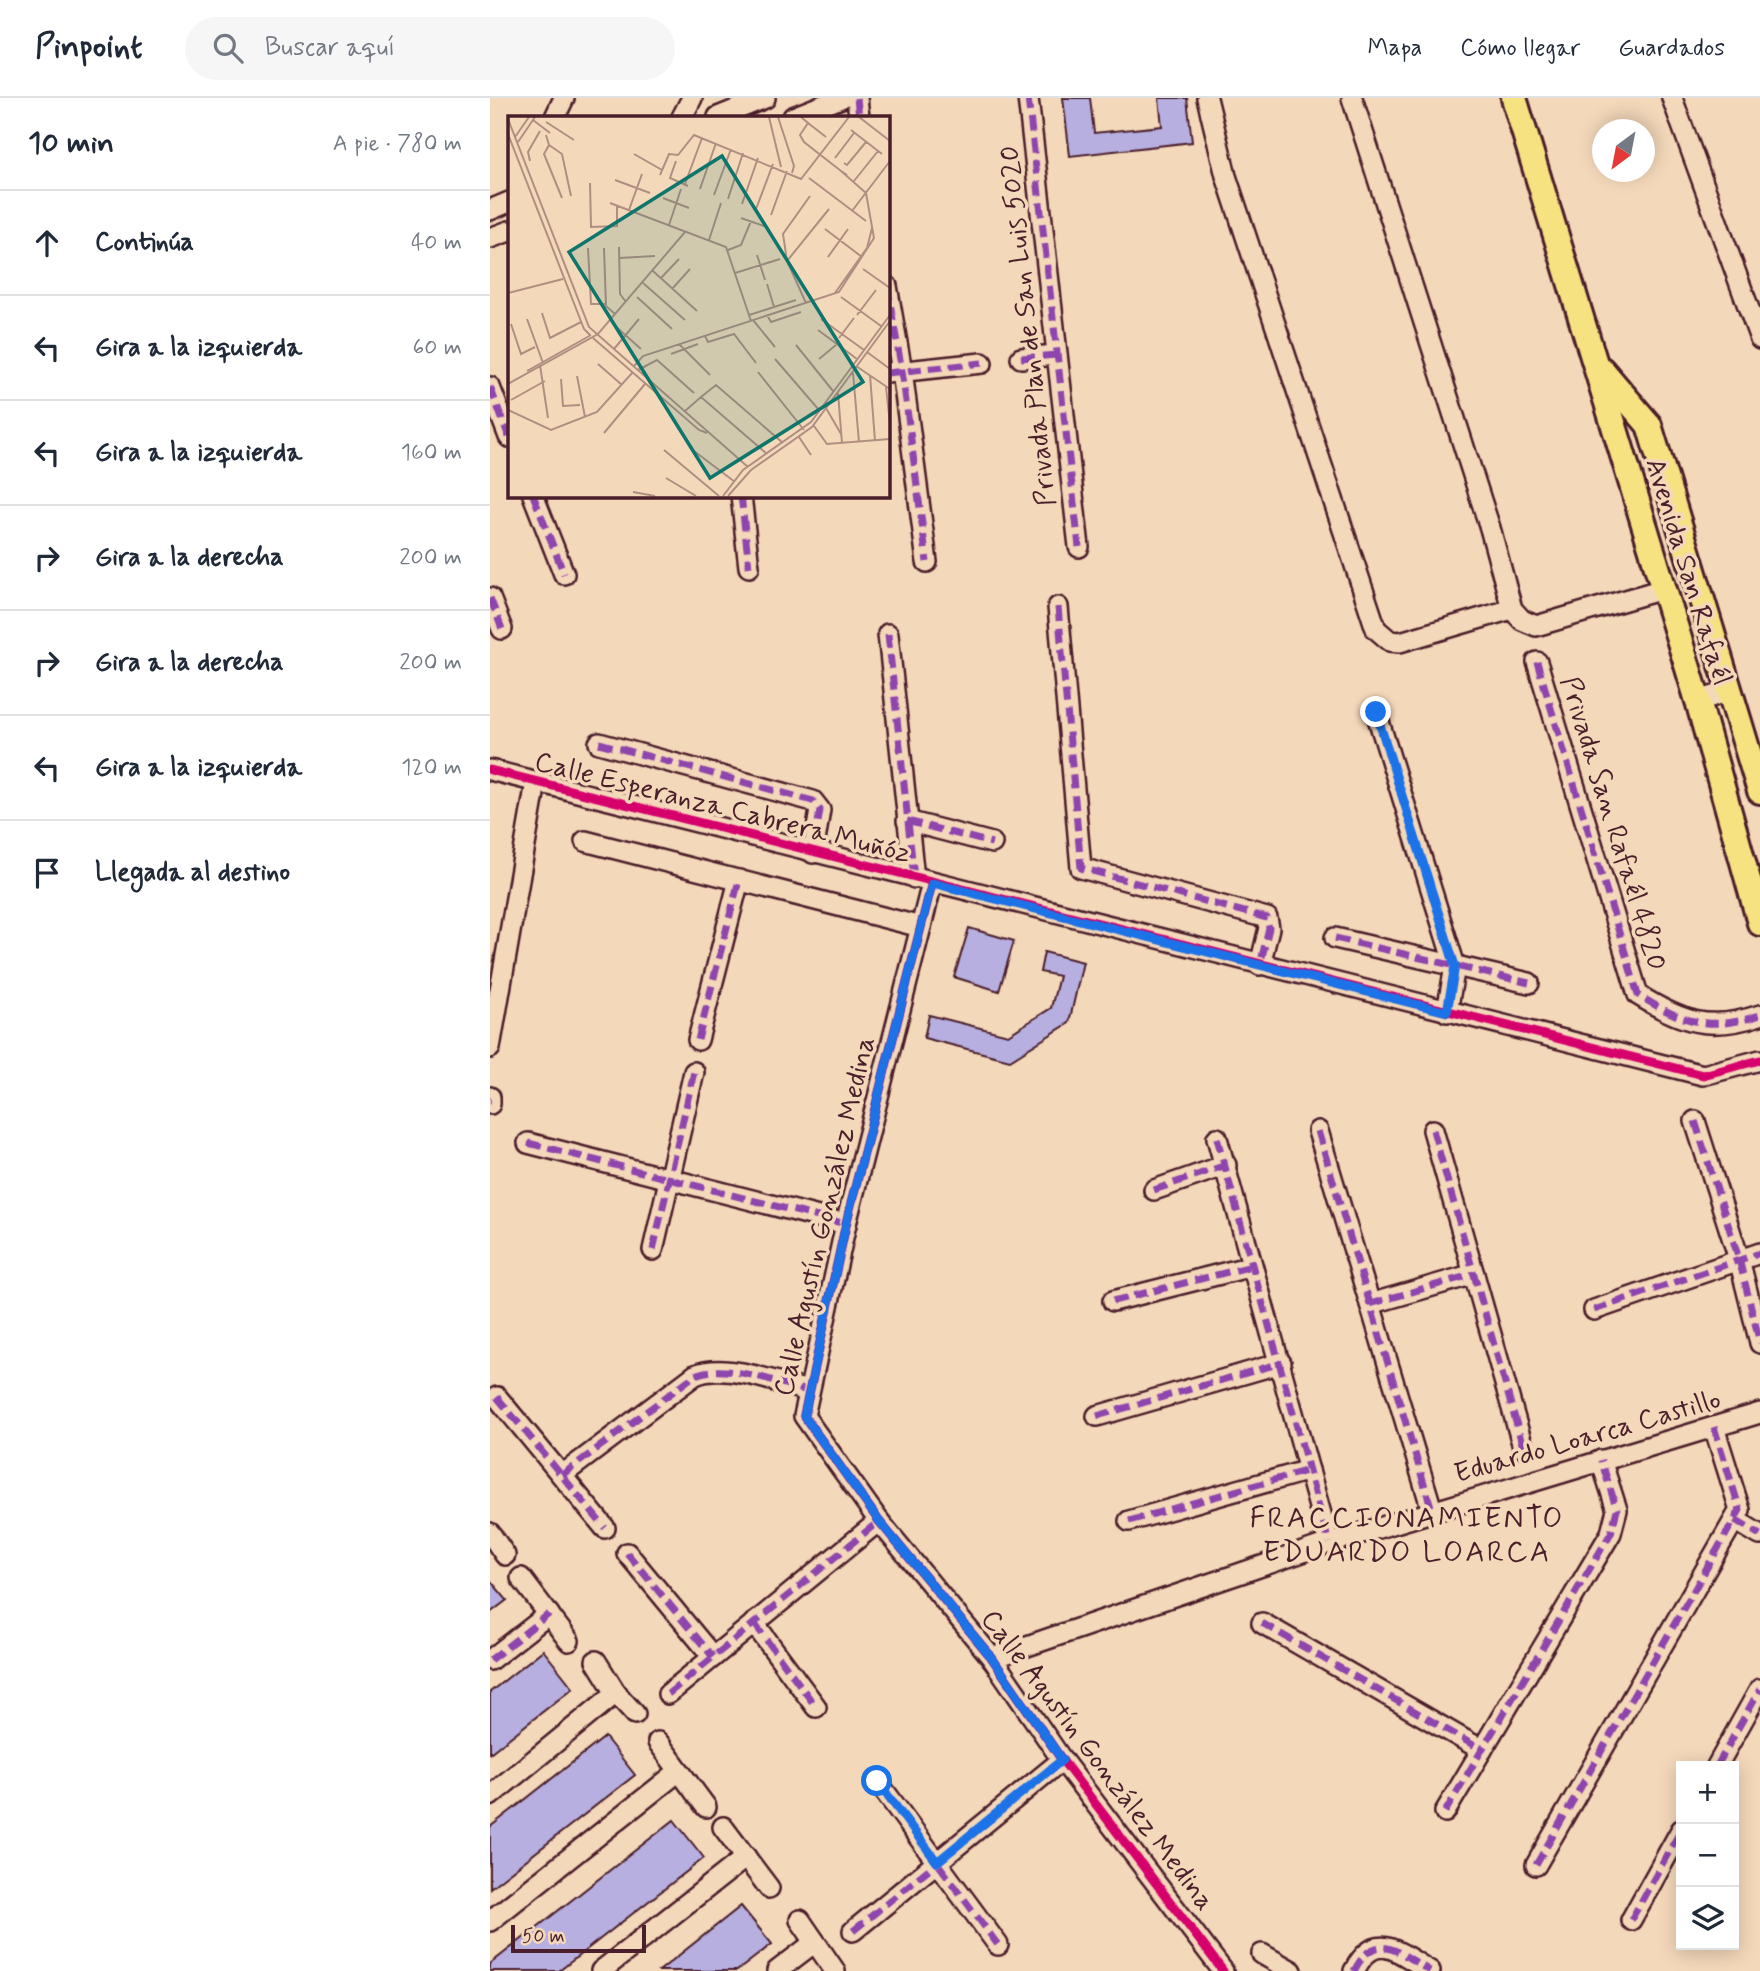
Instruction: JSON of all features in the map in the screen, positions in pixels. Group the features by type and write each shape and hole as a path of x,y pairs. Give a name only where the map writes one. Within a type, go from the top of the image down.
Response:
{"main road":[{"name":"Avenida San Rafaél","path":"1514,98 1698,701 1760,923"},
{"name":"Avenida San Rafaél","path":"1592,359 1649,425 1760,791"}],"street":[{"path":"555,116 564,98"},
{"path":"683,116 692,98"},
{"path":"720,116 765,98"},
{"path":"796,116 841,98"},
{"path":"857,98 859,116"},
{"name":"Privada Plan de San Luis 5020","path":"1028,98 1079,547"},
{"path":"1208,98 1226,176 1376,629 1390,642 1400,642 1512,609"},
{"path":"1352,98 1490,528 1512,609 1522,620 1536,626 1663,589"},
{"path":"1672,98 1760,339"},
{"path":"490,210 508,202"},
{"path":"490,238 508,231"},
{"path":"889,308 895,372 927,562"},
{"path":"1021,358 1057,355"},
{"path":"895,372 982,363"},
{"path":"490,387 507,426"},
{"path":"534,497 564,573"},
{"path":"741,497 750,566"},
{"path":"490,598 502,629"},
{"path":"1058,607 1082,868 1267,918 1269,928 1260,965"},
{"path":"888,634 907,821 923,881"},
{"name":"Privada San Rafaél 4820","path":"1537,662 1638,995 1669,1014 1716,1026 1760,1016"},
{"path":"1698,701 1730,691"},
{"path":"1376,712 1455,966 1447,1012"},
{"path":"599,743 813,801 820,810 813,853"},
{"name":"Calle Esperanza Cabrera Muñóz","path":"490,770 1703,1075 1760,1060"},
{"path":"490,1048 536,782"},
{"path":"907,821 992,843"},
{"path":"585,841 921,927"},
{"path":"698,1040 739,880"},
{"name":"Calle Agustín González Medina","path":"923,881 921,927 846,1224 807,1391 804,1416 879,1521 992,1658 1062,1760 1223,1971"},
{"path":"1335,938 1529,984"},
{"path":"653,1250 694,1072"},
{"path":"1695,1121 1740,1259 1760,1343"},
{"path":"1433,1130 1523,1447"},
{"path":"1318,1131 1432,1510"},
{"path":"1217,1138 1329,1543"},
{"path":"528,1143 846,1224"},
{"path":"1154,1190 1226,1166"},
{"path":"1594,1310 1760,1253"},
{"path":"1113,1301 1252,1266"},
{"path":"1370,1304 1474,1275"},
{"path":"1097,1416 1281,1363"},
{"path":"562,1475 695,1375 708,1370 764,1378 807,1391"},
{"path":"497,1397 605,1528"},
{"name":"Eduardo Loarca Castillo","path":"992,1658 1432,1510 1760,1413"},
{"path":"1536,1865 1740,1510 1714,1427"},
{"path":"1445,1812 1611,1533 1617,1510 1601,1460"},
{"path":"1129,1521 1309,1470"},
{"path":"1735,1520 1760,1535"},
{"path":"668,1694 879,1521"},
{"path":"490,1533 505,1555"},
{"path":"627,1553 712,1657"},
{"path":"521,1578 569,1641"},
{"path":"490,1660 549,1614"},
{"path":"754,1623 816,1707"},
{"path":"1262,1623 1482,1750"},
{"path":"596,1661 616,1693 635,1714"},
{"path":"1720,1761 1760,1689"},
{"path":"490,1796 616,1693"},
{"path":"658,1742 706,1807"},
{"path":"853,1931 1062,1760"},
{"path":"490,1921 679,1771"},
{"path":"877,1781 998,1945"},
{"path":"723,1827 769,1888"},
{"path":"1631,1920 1676,1839"},
{"path":"601,1971 746,1857"},
{"path":"800,1920 835,1971"},
{"path":"777,1971 814,1942"},
{"path":"1354,1971 1363,1954 1375,1947 1388,1946 1430,1971"},
{"path":"1262,1954 1292,1971"}],"building":[{"path":"1063,98 1090,98 1094,133 1162,126 1159,98 1187,98 1192,142 1070,156"},
{"path":"969,928 1014,941 999,991 954,977"},
{"path":"1044,952 1083,962 1069,1023 1010,1060 924,1038 929,1015 1008,1035 1051,1008 1059,976 1040,972"},
{"path":"490,1580 507,1600 490,1613"},
{"path":"543,1650 573,1688 490,1753 490,1692"},
{"path":"605,1737 635,1775 490,1888 490,1827"},
{"path":"674,1820 704,1858 559,1971 490,1971 490,1964"},
{"path":"741,1906 772,1944 737,1971 659,1971"}],"marked path":[{"path":"857,98 859,116"},
{"path":"1028,98 1079,547"},
{"path":"889,297 902,371 927,562"},
{"path":"1021,358 1057,355"},
{"path":"889,373 982,363"},
{"path":"490,387 508,434"},
{"path":"534,497 564,574"},
{"path":"741,497 749,567"},
{"path":"490,598 502,629"},
{"path":"1058,607 1081,868 1267,918 1269,928 1260,965"},
{"path":"888,634 914,878"},
{"path":"1537,662 1638,995 1668,1012 1696,1021 1726,1023 1760,1015"},
{"path":"1376,712 1455,966 1447,1012"},
{"path":"599,743 813,801 820,810 813,853"},
{"path":"907,821 992,843"},
{"path":"698,1040 739,880"},
{"path":"1335,938 1529,983"},
{"path":"653,1250 694,1072"},
{"path":"1695,1121 1739,1259 1760,1343"},
{"path":"1433,1130 1523,1447"},
{"path":"1318,1131 1432,1510"},
{"path":"1217,1138 1329,1543"},
{"path":"528,1143 846,1224"},
{"path":"1154,1190 1226,1165"},
{"path":"1594,1310 1760,1253"},
{"path":"1113,1301 1252,1266"},
{"path":"1370,1304 1474,1274"},
{"path":"1097,1416 1281,1363"},
{"path":"562,1475 695,1375 735,1372 807,1391"},
{"path":"497,1397 605,1528"},
{"path":"1536,1865 1740,1510 1714,1427"},
{"path":"1445,1812 1611,1533 1617,1510 1601,1460"},
{"path":"1129,1521 1309,1470"},
{"path":"1735,1520 1760,1535"},
{"path":"668,1694 879,1521"},
{"path":"627,1553 713,1657"},
{"path":"490,1660 549,1614"},
{"path":"754,1623 816,1707"},
{"path":"1262,1623 1482,1750"},
{"path":"1720,1761 1760,1689"},
{"path":"853,1931 1062,1760"},
{"path":"877,1781 998,1945"},
{"path":"1631,1920 1676,1839"},
{"path":"1354,1971 1362,1958 1371,1950 1380,1947 1398,1952 1430,1971"}],"cycle path":[{"path":"490,770 1703,1075 1760,1060"},
{"path":"932,883 846,1224 804,1416 879,1521 992,1658 1062,1760 1223,1971"}],"district":[{"name":"FRACCIONAMIENTO EDUARDO LOARCA","path":"1407,1534"}],"route":[{"path":"877,1781 937,1862 1062,1760 992,1658 879,1521 814,1434 804,1416 807,1391 846,1224 932,883 1447,1012 1455,981 1455,966 1376,712"}]}
